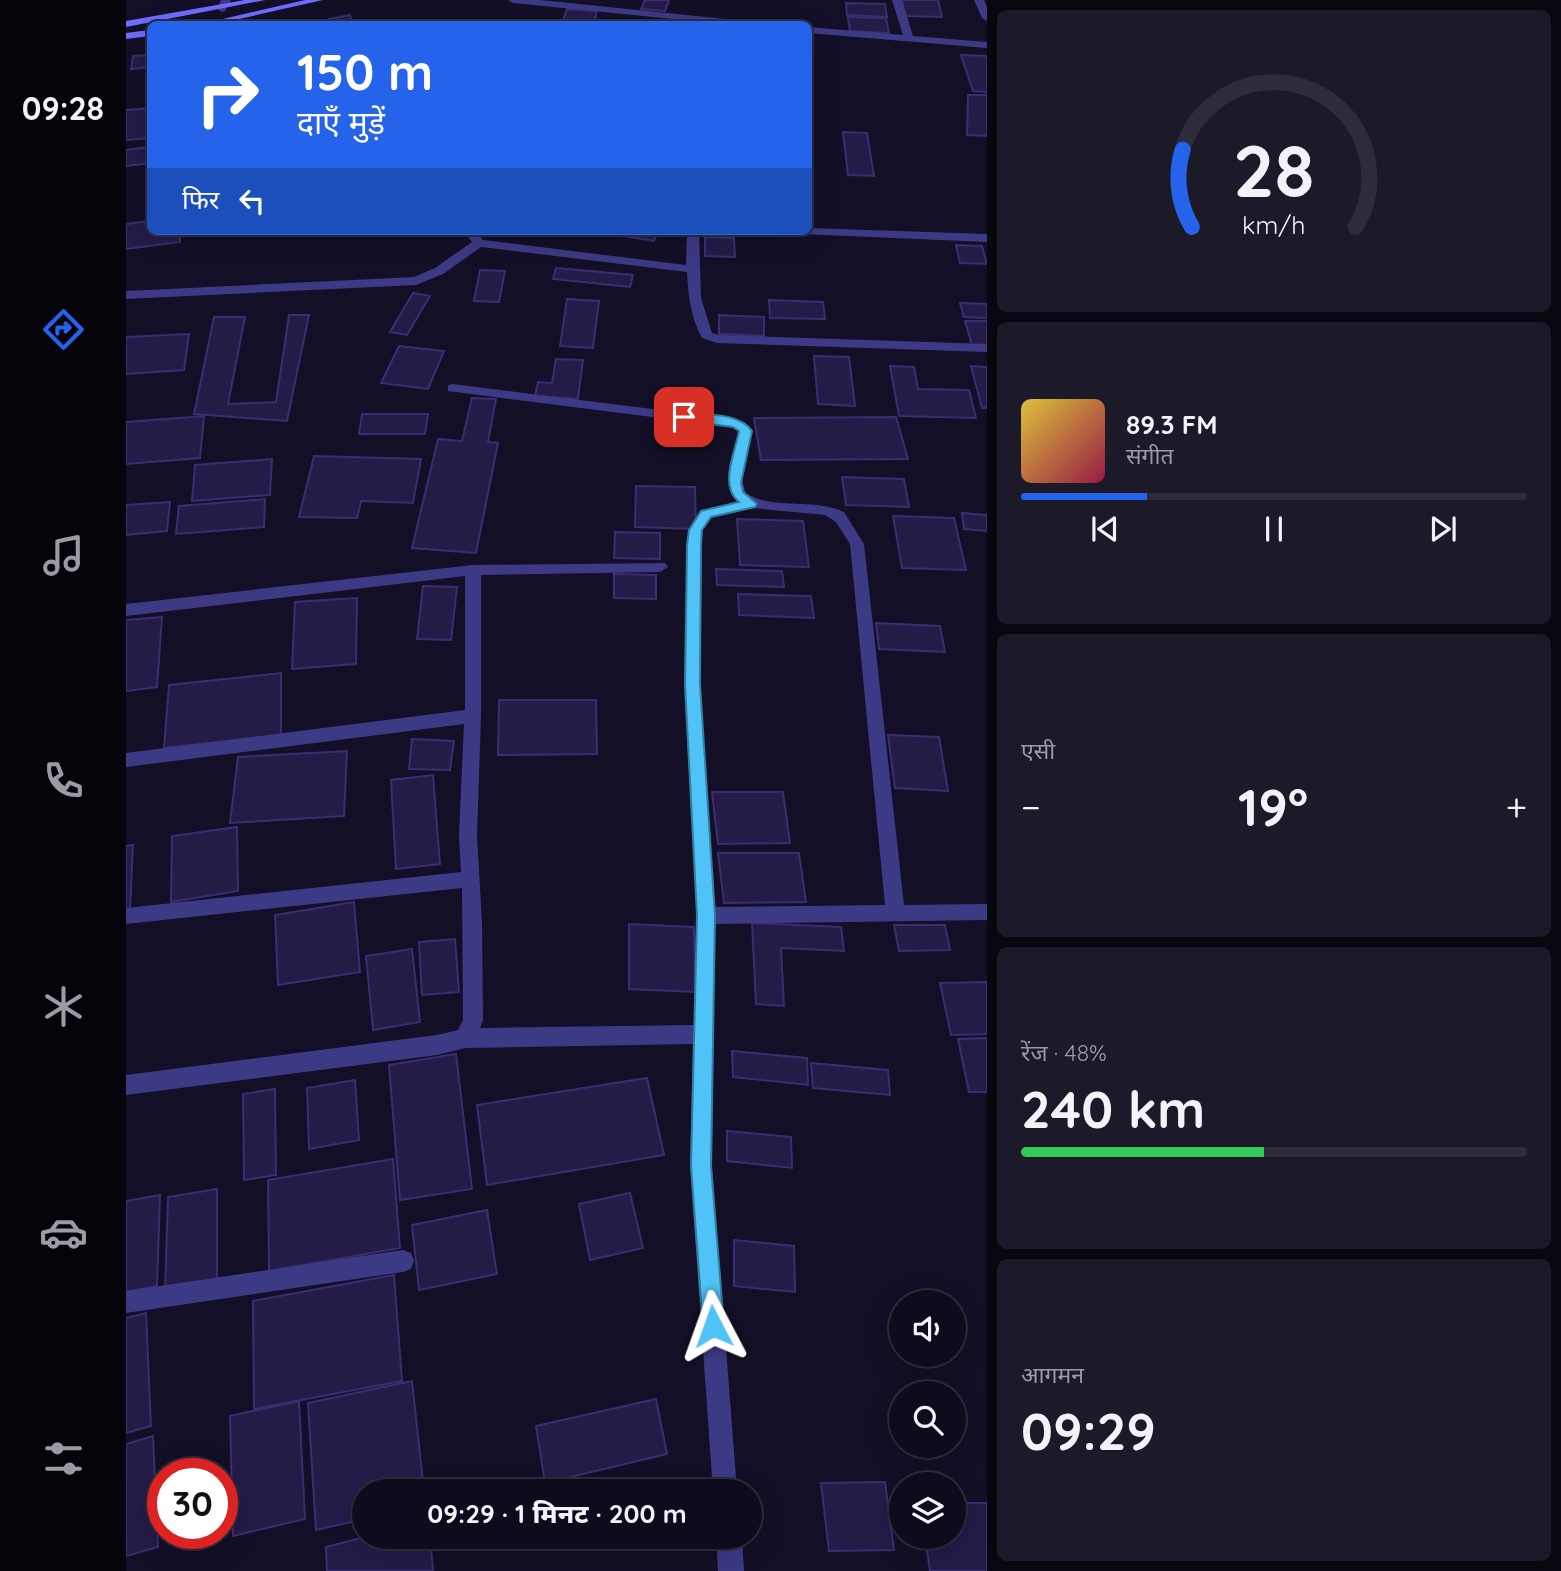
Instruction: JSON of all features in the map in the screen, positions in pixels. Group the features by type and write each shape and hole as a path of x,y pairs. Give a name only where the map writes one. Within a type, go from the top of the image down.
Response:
{"main road":[{"path":"126,24 224,4 260,0"},
{"path":"224,21 318,0"},
{"path":"126,36 147,33"}],"street":[{"path":"513,0 680,21"},
{"path":"897,0 909,38"},
{"path":"979,0 987,18"},
{"path":"812,30 987,45"},
{"path":"812,231 987,238"},
{"path":"473,235 479,243"},
{"path":"693,235 692,269 701,324 707,335 717,339 987,348"},
{"path":"126,295 416,281 439,271 479,243 692,269"},
{"path":"453,388 736,423 746,431 734,483 737,494 750,504"},
{"path":"724,1479 701,1166 706,916 692,684 695,530 706,514 750,504 816,508 839,516 857,544 895,913"},
{"path":"126,610 473,570 660,567"},
{"path":"465,1038 473,1021 468,836 473,716 473,570"},
{"path":"126,760 473,716"},
{"path":"126,916 441,881 471,880"},
{"path":"706,916 987,912"},
{"path":"126,1085 437,1045 465,1038 704,1034"},
{"path":"126,1302 403,1261"},
{"path":"730,1549 731,1571"}],"building":[{"path":"645,0 669,0 665,11 641,9"},
{"path":"902,0 938,0 942,17 905,16"},
{"path":"846,3 885,4 887,17 847,15"},
{"path":"567,9 597,11 595,21 563,21"},
{"path":"350,15 351,21 329,21"},
{"path":"848,17 886,18 889,33 850,31"},
{"path":"147,55 147,67 131,69 133,56"},
{"path":"961,55 987,56 987,92 973,91"},
{"path":"968,95 987,95 987,136 967,135"},
{"path":"147,108 147,138 126,140 126,110"},
{"path":"843,132 867,133 874,176 848,175"},
{"path":"147,147 147,163 126,166 126,150"},
{"path":"147,221 147,235 179,235 180,242 126,249 126,224"},
{"path":"617,235 656,235 654,241"},
{"path":"705,237 734,238 735,257 705,256"},
{"path":"956,245 982,246 987,264 960,263"},
{"path":"556,268 633,275 630,287 553,279"},
{"path":"480,270 505,271 499,302 474,301"},
{"path":"413,293 430,296 407,335 390,332"},
{"path":"567,299 599,301 593,348 560,346"},
{"path":"769,300 823,302 825,319 770,318"},
{"path":"960,303 987,304 987,318 964,317"},
{"path":"289,315 309,315 287,421 194,414 214,317 245,317 228,404 276,402"},
{"path":"719,315 764,317 764,336 719,334"},
{"path":"965,321 987,321 987,346 972,345"},
{"path":"189,334 184,370 126,374 126,337"},
{"path":"399,346 444,351 428,389 381,383"},
{"path":"814,356 849,357 855,406 818,404"},
{"path":"556,359 583,360 578,399 535,396 538,382 552,383"},
{"path":"890,366 914,367 918,389 969,390 976,418 899,416"},
{"path":"971,366 987,367 987,408 982,408"},
{"path":"472,398 496,399 488,442 498,443 476,553 412,548 438,439 462,441"},
{"path":"362,414 428,414 425,434 359,434"},
{"path":"204,416 200,458 126,464 126,422"},
{"path":"896,417 908,459 761,460 754,418"},
{"path":"314,456 421,459 413,503 361,501 357,518 299,517"},
{"path":"272,459 270,495 192,501 195,465"},
{"path":"842,477 904,479 909,507 846,505"},
{"path":"636,486 695,487 696,529 635,527"},
{"path":"265,499 264,527 176,534 179,506"},
{"path":"170,502 167,531 126,535 126,505"},
{"path":"962,513 987,515 987,531 964,529"},
{"path":"893,516 954,518 966,570 902,568"},
{"path":"737,519 803,521 809,567 740,565"},
{"path":"615,532 660,533 660,559 614,558"},
{"path":"716,569 782,571 784,587 717,585"},
{"path":"614,574 656,575 656,599 614,598"},
{"path":"423,586 457,587 451,640 417,639"},
{"path":"738,594 811,596 814,618 739,615"},
{"path":"357,598 356,664 292,669 295,602"},
{"path":"162,617 157,687 126,691 126,620"},
{"path":"876,623 940,626 945,652 879,649"},
{"path":"281,673 281,735 164,748 169,685"},
{"path":"499,700 596,700 597,754 498,755"},
{"path":"888,735 939,737 948,791 895,788"},
{"path":"412,739 454,741 450,770 409,769"},
{"path":"347,751 344,816 230,823 238,757"},
{"path":"433,775 440,864 396,869 391,780"},
{"path":"712,792 783,792 790,843 718,844"},
{"path":"237,827 238,891 171,902 172,836"},
{"path":"133,845 130,909 126,909 126,846"},
{"path":"718,853 799,853 806,902 724,903"},
{"path":"354,902 360,972 278,985 275,915"},
{"path":"752,923 841,927 844,951 781,948 784,1006 756,1004"},
{"path":"629,924 694,927 695,992 629,989"},
{"path":"894,925 945,925 950,950 899,951"},
{"path":"455,939 459,992 422,995 419,942"},
{"path":"412,949 420,1022 373,1030 366,956"},
{"path":"987,982 987,1034 951,1035 940,983"},
{"path":"987,1038 987,1092 969,1092 958,1039"},
{"path":"732,1051 807,1058 808,1085 733,1077"},
{"path":"456,1054 472,1189 400,1200 389,1065"},
{"path":"811,1063 888,1070 890,1095 813,1088"},
{"path":"647,1078 664,1155 487,1185 477,1105"},
{"path":"355,1080 359,1140 309,1149 307,1088"},
{"path":"275,1089 276,1175 244,1180 243,1094"},
{"path":"727,1131 791,1137 792,1168 727,1161"},
{"path":"393,1159 400,1248 269,1271 268,1180"},
{"path":"217,1189 217,1282 165,1291 168,1197"},
{"path":"630,1193 643,1248 590,1260 579,1204"},
{"path":"160,1195 157,1286 126,1292 126,1201"},
{"path":"487,1210 497,1274 419,1290 412,1225"},
{"path":"734,1240 794,1246 795,1292 734,1286"},
{"path":"394,1275 402,1381 254,1409 253,1301"},
{"path":"146,1313 151,1426 126,1433 126,1318"},
{"path":"412,1381 423,1479 352,1479 352,1522 316,1530 308,1403"},
{"path":"656,1399 667,1454 562,1479 544,1479 536,1426"},
{"path":"299,1401 305,1519 238,1535 238,1458 231,1458 230,1416"},
{"path":"153,1436 154,1458 147,1458 147,1549 151,1549 126,1556 126,1444"},
{"path":"885,1482 889,1512 889,1549 894,1550 829,1551 821,1483"},
{"path":"966,1503 987,1503 987,1571 930,1571 927,1549 966,1549"},
{"path":"352,1540 352,1549 431,1549 433,1571 327,1571 326,1547"}],"route":[{"path":"684,417 736,423 746,431 734,483 737,494 750,504 706,514 695,530 694,545 696,564 693,583 692,684 706,916 701,1166 713,1326"}]}
